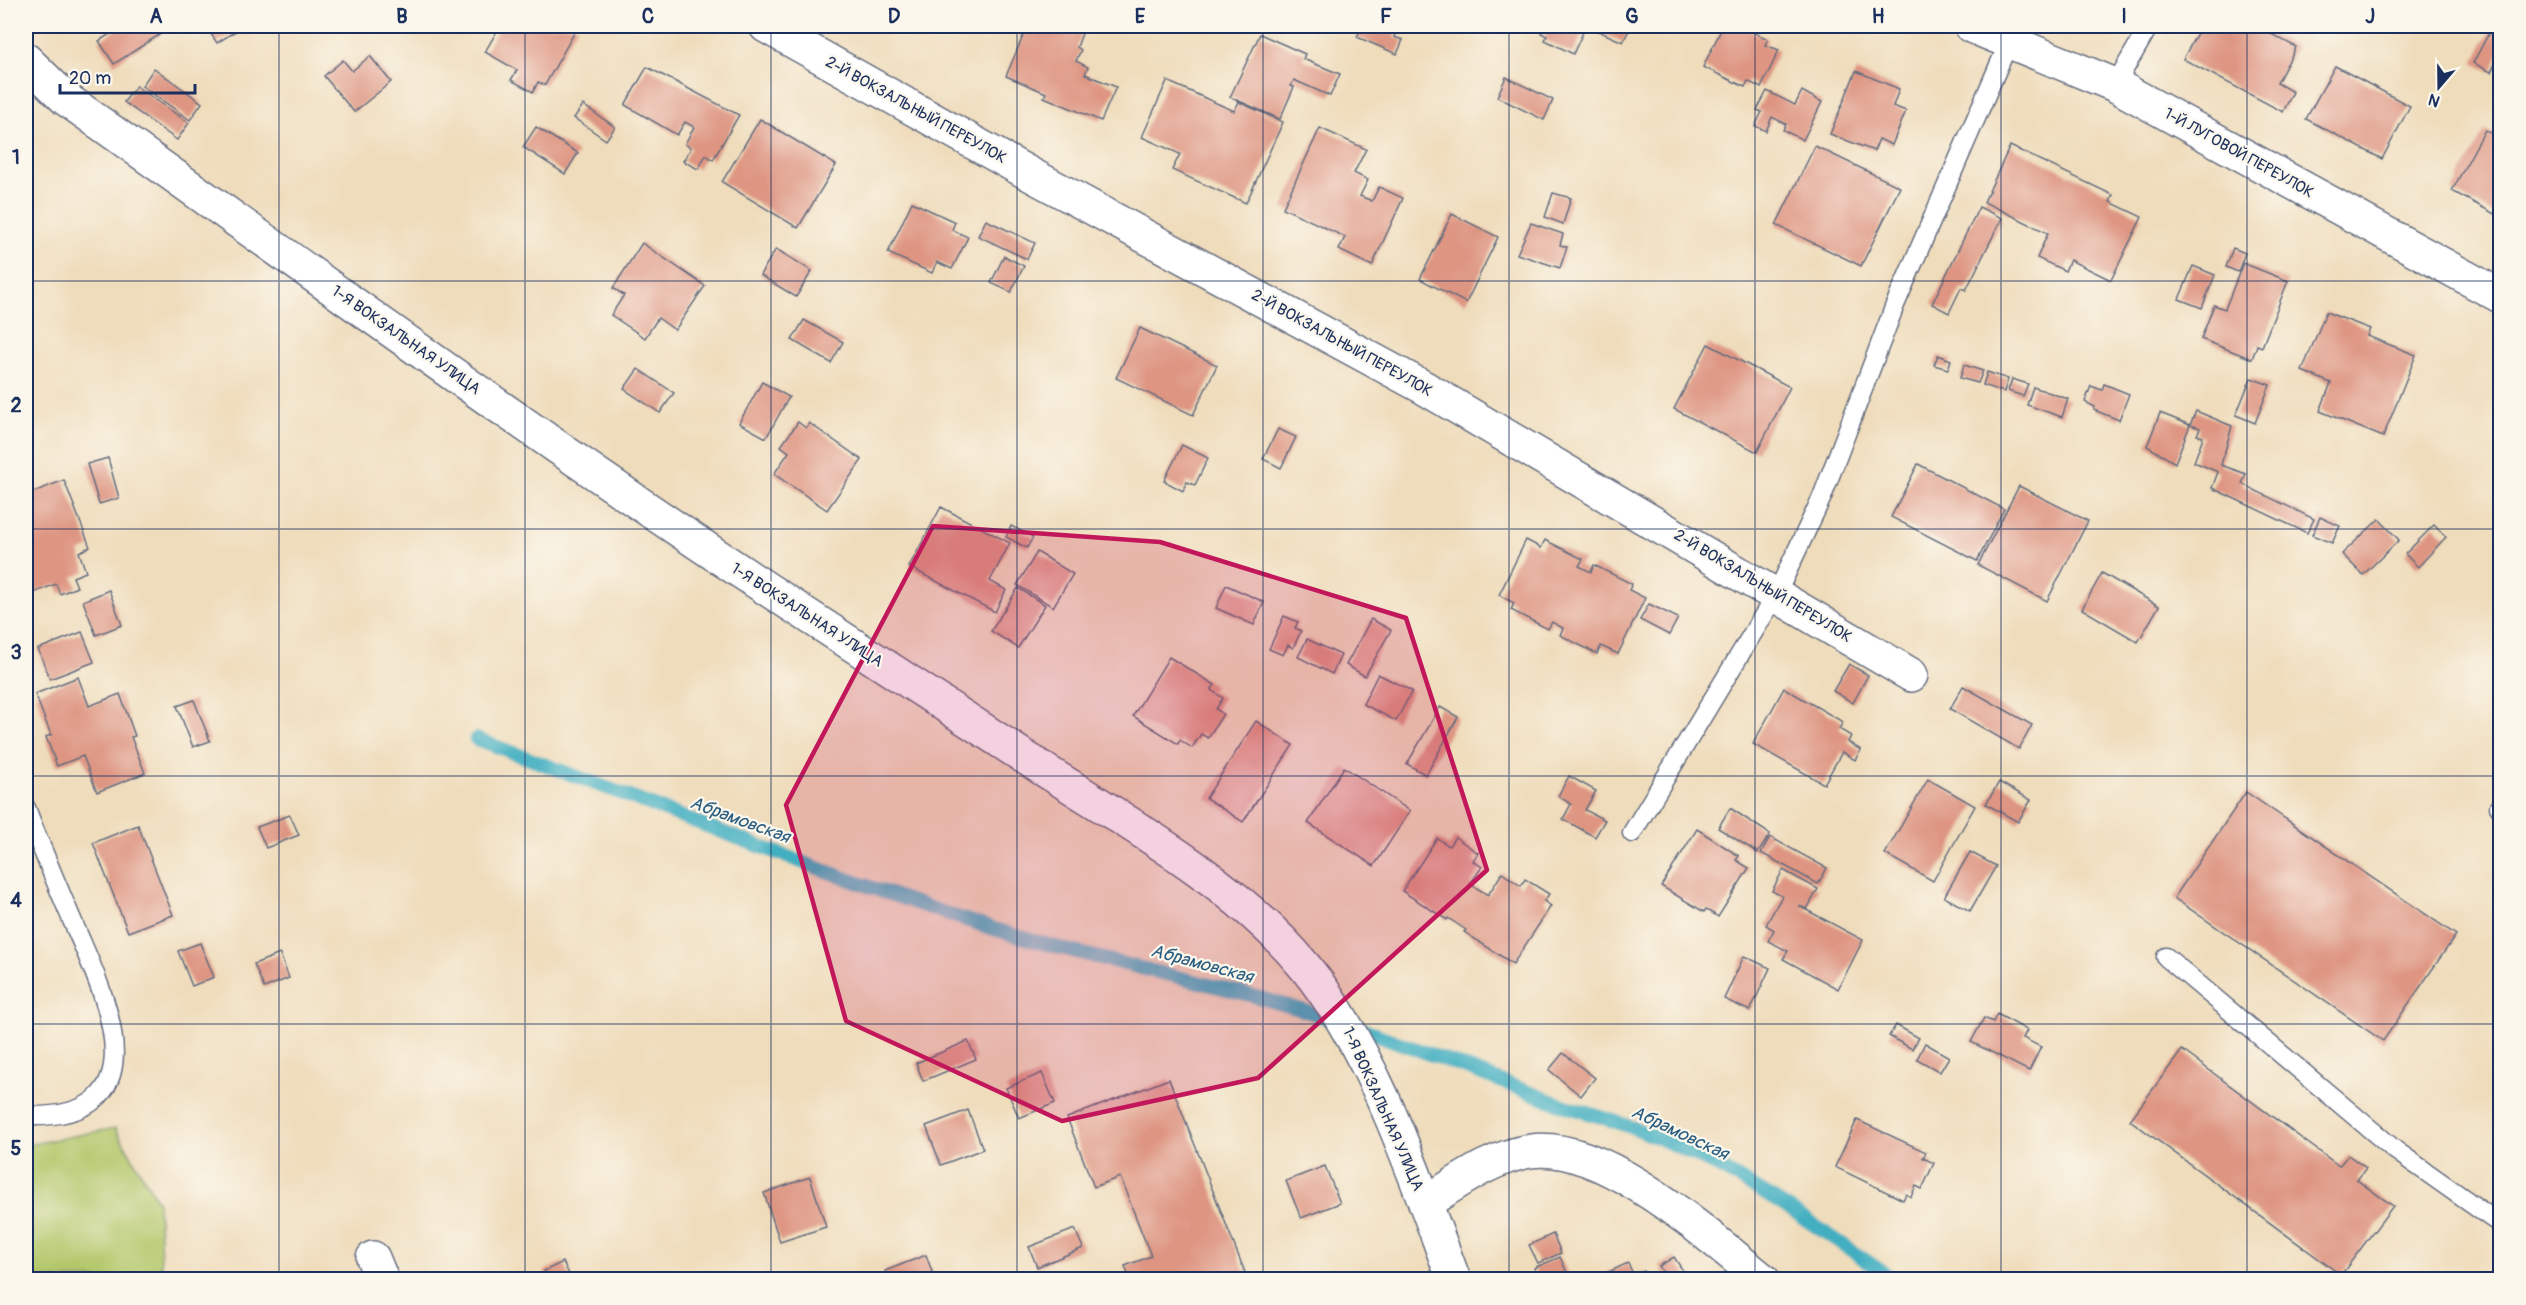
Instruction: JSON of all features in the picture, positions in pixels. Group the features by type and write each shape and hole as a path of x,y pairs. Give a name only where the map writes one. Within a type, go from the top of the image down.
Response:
{"street":[{"name":"2-Й ВОКЗАЛЬНЫЙ ПЕРЕУЛОК","path":"765,26 1028,173 1423,387 1777,593 1911,675"},
{"name":"1-Й ЛУГОВОЙ ПЕРЕУЛОК","path":"1971,26 2115,84 2500,297"},
{"name":"1-Я ВОКЗАЛЬНАЯ УЛИЦА","path":"26,60 66,99 673,527 1123,819 1207,877 1265,926 1303,964 1330,1000 1352,1036 1383,1101 1454,1280"},
{"path":"1425,1203 1499,1161 1531,1151 1557,1151 1615,1170 1701,1230 1763,1280"}],"lane":[{"path":"2115,84 2149,26"},
{"path":"1632,833 1777,593 1822,497 1895,305 2009,42"},
{"path":"26,808 104,994 115,1038 114,1066 108,1083 89,1102 68,1110 26,1116"},
{"path":"2166,957 2395,1150 2500,1224"}],"highlighted area":[{"path":"933,526 1160,542 1406,618 1487,870 1258,1078 1062,1121 846,1021 786,805"}],"green space":[{"path":"115,1128 158,1202 162,1279 26,1279 26,1145"}],"building":[{"path":"122,26 173,26 114,64 99,41"},
{"path":"206,26 241,26 242,27 217,43"},
{"path":"500,26 578,26 545,85 538,82 533,92 511,80 517,70 485,52"},
{"path":"1069,26 1083,31 1077,47 1081,50 1076,61 1088,67 1085,74 1116,87 1101,121 1044,97 1046,93 1006,76 1027,27"},
{"path":"1362,26 1390,26 1397,29 1394,37 1403,40 1397,54 1357,37"},
{"path":"1544,26 1575,26 1584,30 1573,54 1545,40 1547,36 1541,33"},
{"path":"1587,26 1631,26 1623,42"},
{"path":"1723,26 1740,26 1768,39 1765,45 1779,50 1761,88 1748,81 1745,87 1703,67"},
{"path":"2201,26 2256,26 2296,47 2277,83 2293,92 2283,112 2183,59"},
{"path":"2490,31 2500,36 2500,53 2491,72 2473,63"},
{"path":"1260,34 1305,54 1303,59 1340,74 1330,96 1294,80 1291,86 1294,87 1280,119 1230,97"},
{"path":"370,56 391,82 354,112 324,76 343,60 352,71"},
{"path":"2335,66 2410,106 2382,159 2306,119"},
{"path":"647,67 739,115 713,160 706,155 698,169 683,161 691,148 685,144 694,127 685,122 677,135 625,105"},
{"path":"154,68 202,103 190,120 142,86"},
{"path":"1856,71 1899,89 1893,106 1906,111 1892,145 1879,139 1874,151 1830,134"},
{"path":"1506,77 1553,100 1544,120 1497,97"},
{"path":"1167,81 1234,111 1239,102 1283,122 1246,203 1172,170 1180,154 1142,137"},
{"path":"136,86 189,123 177,140 124,102"},
{"path":"1767,91 1795,105 1802,91 1822,102 1803,140 1783,130 1786,124 1772,117 1766,131 1755,126 1762,112 1757,110"},
{"path":"583,105 615,127 606,140 574,118"},
{"path":"760,119 836,165 798,228 722,182"},
{"path":"536,127 578,153 565,174 523,147"},
{"path":"1320,128 1366,149 1354,173 1368,180 1360,196 1372,201 1379,187 1403,198 1372,266 1339,250 1345,237 1283,208"},
{"path":"2485,130 2500,138 2500,217 2452,191"},
{"path":"1815,146 1900,187 1861,266 1776,225"},
{"path":"2010,146 2113,195 2110,202 2142,217 2111,280 2070,260 2065,271 2037,258 2048,233 1984,202"},
{"path":"1553,193 1571,198 1563,224 1545,217"},
{"path":"912,202 955,222 952,230 968,237 952,269 937,262 932,273 888,253"},
{"path":"1979,207 2002,218 1966,290 1961,288 1949,313 1932,304"},
{"path":"1452,214 1498,237 1466,303 1420,279"},
{"path":"986,220 1035,243 1027,259 978,236"},
{"path":"1531,223 1563,234 1560,245 1567,247 1560,268 1517,254"},
{"path":"642,243 705,286 675,330 658,318 645,338 611,315 624,295 613,288"},
{"path":"2233,248 2245,253 2238,272 2226,267"},
{"path":"776,249 812,271 796,297 760,275"},
{"path":"1004,256 1024,266 1011,292 991,283"},
{"path":"2243,263 2288,281 2262,347 2257,345 2252,359 2201,339 2214,305 2225,309"},
{"path":"2193,266 2215,275 2202,308 2179,299"},
{"path":"2326,312 2370,329 2367,336 2416,355 2383,437 2320,411 2331,383 2302,371"},
{"path":"804,320 843,342 831,363 792,340"},
{"path":"1140,328 1217,365 1193,415 1116,378"},
{"path":"1708,344 1790,387 1757,452 1674,409"},
{"path":"1938,355 1951,360 1948,369 1934,365"},
{"path":"1964,365 1983,371 1978,383 1960,378"},
{"path":"638,369 674,393 660,413 624,389"},
{"path":"1987,372 2008,379 2004,392 1983,385"},
{"path":"2251,378 2270,385 2255,423 2236,415"},
{"path":"2012,379 2028,384 2023,396 2008,391"},
{"path":"762,382 789,397 766,438 739,423"},
{"path":"2104,384 2129,394 2119,420 2094,410 2095,407 2085,402 2091,386 2102,390"},
{"path":"2033,387 2068,399 2062,417 2027,405"},
{"path":"2196,411 2232,426 2221,465 2246,474 2242,484 2314,519 2307,533 2212,488 2218,472 2194,462 2203,437 2197,435 2200,428 2190,425"},
{"path":"2160,413 2190,425 2175,463 2147,446"},
{"path":"798,422 806,428 809,423 862,460 827,510 774,474 789,452 781,446"},
{"path":"1278,429 1296,437 1281,468 1263,459"},
{"path":"1182,445 1208,458 1195,485 1187,482 1183,491 1164,481"},
{"path":"108,458 119,498 99,504 87,464"},
{"path":"1918,464 2004,509 1977,561 1891,517"},
{"path":"64,480 90,547 79,552 86,572 73,577 77,587 60,594 56,584 26,596 26,495"},
{"path":"2019,486 2088,521 2047,601 1978,565"},
{"path":"941,507 1010,543 990,581 1006,590 995,612 909,567"},
{"path":"2320,517 2340,526 2332,543 2312,535"},
{"path":"2379,519 2399,540 2363,575 2342,554"},
{"path":"2434,525 2446,537 2418,567 2405,554"},
{"path":"1011,526 1033,537 1027,548 1006,537"},
{"path":"1526,540 1541,548 1545,540 1583,559 1579,566 1591,572 1594,565 1632,584 1629,590 1645,598 1618,654 1601,646 1597,654 1560,635 1563,628 1552,622 1548,629 1511,610 1514,603 1499,595"},
{"path":"1037,552 1073,574 1053,607 1017,585"},
{"path":"2102,573 2159,606 2138,642 2082,609"},
{"path":"1226,585 1264,602 1254,625 1216,608"},
{"path":"1018,588 1045,605 1018,648 991,631"},
{"path":"109,590 122,625 96,635 83,601"},
{"path":"1649,604 1678,618 1669,635 1640,620"},
{"path":"1284,616 1298,622 1295,628 1301,631 1293,648 1288,645 1283,655 1269,649"},
{"path":"1371,619 1391,630 1365,676 1346,665"},
{"path":"82,632 94,662 50,679 38,649"},
{"path":"1307,639 1341,655 1332,674 1298,657"},
{"path":"1169,657 1215,685 1211,690 1223,698 1216,709 1223,714 1208,738 1201,734 1192,748 1180,740 1178,744 1133,716"},
{"path":"1849,664 1868,675 1853,703 1833,691"},
{"path":"1378,674 1412,691 1396,721 1363,704"},
{"path":"78,677 89,706 120,694 135,736 131,737 145,773 97,792 83,756 57,766 46,737 51,735 35,694"},
{"path":"1963,686 2032,725 2019,749 1950,709"},
{"path":"1784,688 1843,722 1839,729 1851,736 1848,742 1861,750 1855,760 1842,752 1824,784 1753,744"},
{"path":"194,700 210,741 193,747 177,706"},
{"path":"1440,707 1458,717 1426,775 1407,764"},
{"path":"1256,721 1293,745 1243,822 1206,798"},
{"path":"1344,767 1410,811 1374,866 1308,823"},
{"path":"1569,776 1596,791 1585,810 1605,820 1595,837 1563,819 1571,804 1558,796"},
{"path":"1928,779 1975,806 1933,881 1885,854"},
{"path":"1999,782 2031,800 2018,822 1986,804"},
{"path":"2246,792 2456,935 2383,1041 2174,898"},
{"path":"1730,808 1770,834 1758,853 1718,828"},
{"path":"290,815 299,835 266,848 257,827"},
{"path":"138,825 173,915 128,932 93,843"},
{"path":"1697,829 1739,856 1736,860 1749,868 1718,917 1706,909 1704,912 1661,886"},
{"path":"1455,837 1478,853 1473,861 1482,867 1470,884 1488,895 1502,873 1521,886 1525,879 1549,894 1544,901 1551,906 1513,964 1464,932 1466,930 1448,918 1447,920 1402,891 1437,838 1449,846"},
{"path":"1770,837 1827,868 1818,884 1761,853"},
{"path":"1970,852 1996,866 1970,911 1944,897"},
{"path":"1783,870 1818,889 1807,909 1799,906 1863,940 1838,989 1783,959 1788,951 1768,941 1774,930 1766,925 1782,896 1772,891"},
{"path":"200,943 214,977 192,986 178,951"},
{"path":"280,954 289,978 264,988 254,964"},
{"path":"1744,956 1770,968 1750,1011 1724,999"},
{"path":"1997,1014 2027,1030 2023,1038 2041,1047 2029,1071 1971,1042 1984,1018 1993,1022"},
{"path":"1896,1025 1919,1038 1912,1049 1889,1036"},
{"path":"968,1041 976,1059 923,1081 916,1063"},
{"path":"1925,1043 1949,1057 1940,1072 1917,1059"},
{"path":"2182,1050 2339,1166 2348,1155 2366,1168 2357,1180 2393,1206 2341,1275 2130,1120"},
{"path":"1563,1053 1595,1078 1581,1096 1549,1070"},
{"path":"1042,1073 1055,1103 1019,1118 1006,1088"},
{"path":"1169,1079 1248,1280 1130,1280 1125,1266 1151,1256 1120,1177 1094,1187 1067,1118"},
{"path":"968,1110 983,1149 941,1165 926,1126"},
{"path":"1857,1120 1926,1152 1923,1158 1934,1163 1922,1189 1916,1186 1911,1197 1906,1194 1903,1200 1835,1167"},
{"path":"1325,1166 1340,1203 1301,1218 1286,1181"},
{"path":"810,1177 826,1227 780,1242 764,1193"},
{"path":"1075,1229 1083,1248 1037,1267 1029,1247"},
{"path":"1553,1234 1561,1253 1538,1263 1529,1245"},
{"path":"926,1255 935,1280 888,1280 885,1271"},
{"path":"1560,1257 1568,1275 1557,1280 1539,1280 1534,1268"},
{"path":"1674,1257 1689,1280 1668,1280 1659,1266"},
{"path":"563,1262 572,1280 549,1280 544,1271"},
{"path":"1628,1263 1634,1276 1644,1271 1648,1280 1591,1280"}],"waterway":[{"name":"Абрамовская","path":"476,739 909,901 1045,944 1231,990 1304,1011 1410,1047 1561,1104 1632,1127 1710,1162 1773,1198 1894,1280"}]}
